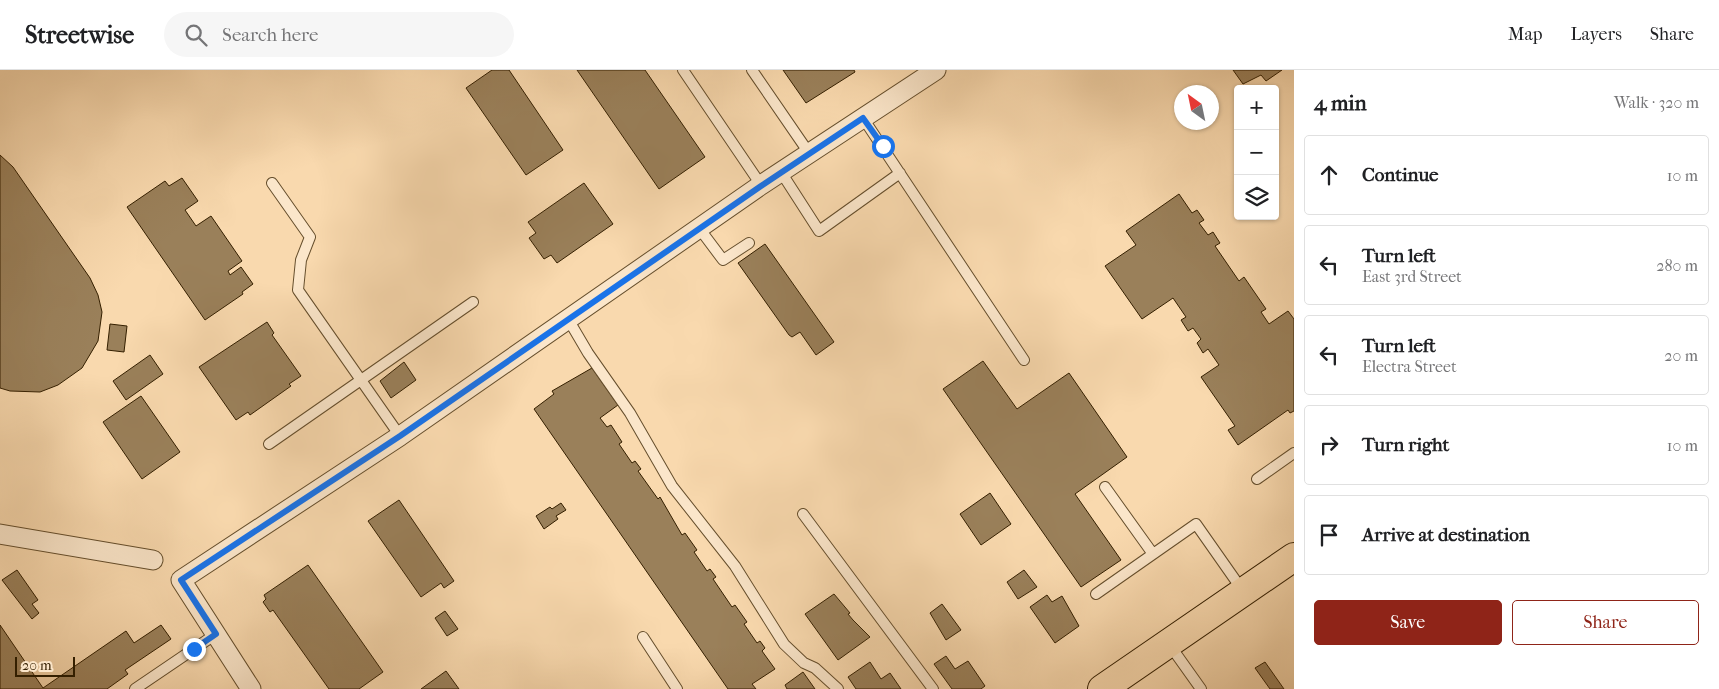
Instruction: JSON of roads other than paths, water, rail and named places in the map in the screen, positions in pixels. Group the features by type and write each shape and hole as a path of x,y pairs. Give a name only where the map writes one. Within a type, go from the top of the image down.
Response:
{"main road":[{"path":"1102,689 1294,557"}],"street":[{"path":"251,689 181,580 400,436 781,172 936,70"},
{"path":"0,534 153,560"}],"lane":[{"path":"683,70 761,186"},
{"path":"752,70 809,154"},
{"path":"863,118 1024,360"},
{"path":"781,172 819,231 900,173"},
{"path":"272,183 310,237 301,260 298,290 400,436"},
{"path":"699,228 723,260 749,243"},
{"path":"269,444 473,302"},
{"path":"568,319 588,353 630,413 672,486 735,566 784,644 804,663 815,668 838,689"},
{"path":"1257,479 1294,453"},
{"path":"1105,486 1153,554"},
{"path":"803,514 933,689"},
{"path":"1096,594 1196,524 1243,592"},
{"path":"135,689 216,634"},
{"path":"642,636 677,689"},
{"path":"1169,643 1200,689"}]}
